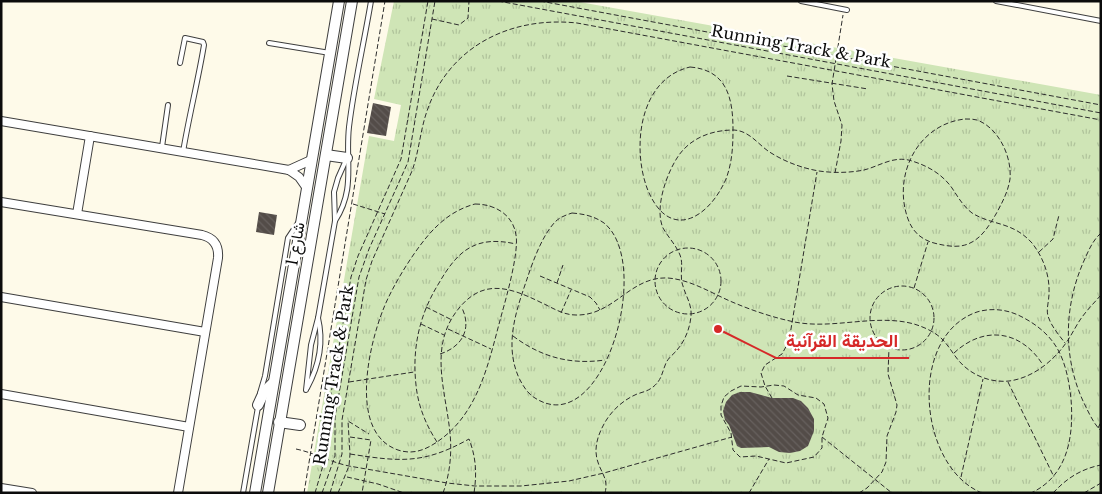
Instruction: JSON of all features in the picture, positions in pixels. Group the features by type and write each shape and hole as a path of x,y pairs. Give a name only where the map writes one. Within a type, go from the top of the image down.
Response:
{"street":[{"name":"شارع 1","path":"255,493 339,1"},
{"name":"شارع 1","path":"268,493 352,1"},
{"path":"1,121 289,170 299,177 306,187"},
{"path":"77,214 90,136"},
{"path":"326,155 347,158"},
{"path":"289,170 312,160"},
{"path":"1,202 202,235 212,239 218,248 178,493"},
{"path":"1,297 205,332"},
{"path":"258,405 264,392 274,382"},
{"path":"1,394 189,427"},
{"path":"279,422 300,426"},
{"path":"1,488 32,493"}],"lane":[{"path":"335,221 345,202 349,180 347,158 350,120 371,1"},
{"path":"802,1 824,3 846,10"},
{"path":"996,1 1101,21"},
{"path":"180,63 185,38 203,42 198,81 189,113 184,152"},
{"path":"269,43 330,53"},
{"path":"162,149 168,105"},
{"path":"318,318 321,337 319,356 314,374 306,390 310,345 318,318 335,221 334,199 336,185 340,171 347,158"},
{"path":"244,493 288,238 301,220"}],"path":[{"path":"304,493 385,1"},
{"path":"315,493 326,458 328,445 327,417 351,277 358,256 399,166 428,1"},
{"name":"Running Track & Park","path":"322,493 333,462 335,417 359,278 368,249 406,168 410,155 435,1"},
{"path":"432,19 458,26 468,18 470,1"},
{"name":"Running Track & Park","path":"498,1 1101,113"},
{"path":"540,1 1101,105"},
{"path":"835,173 842,125 834,101 832,84 835,57 846,10"},
{"path":"330,493 340,464 343,445 342,420 368,271 412,171 427,110 438,87 453,66 479,44 510,28 560,21 1101,120"},
{"path":"690,67 701,68 712,72 720,80 728,94 732,109 733,130 730,167 720,190 713,200 704,209 687,220 672,219 660,211 645,184 640,155 640,130 648,106 669,76 678,70 690,67"},
{"path":"787,76 868,89"},
{"path":"954,120 977,120 989,128 1002,144 1010,164 1010,178 1007,192 992,220 976,240 966,245 945,246 928,241 915,233 905,211 903,188 905,174 910,160 917,149 934,130 943,124 954,120"},
{"path":"605,493 604,473 599,466 596,450 596,442 604,424 624,401 651,389 660,380 668,360 684,340 691,321 691,306 681,280 682,261 662,225 660,211 662,197 672,165 680,153 704,135 718,131 741,131 749,134 769,151 784,160 800,167 817,171 835,173 865,170 896,159 910,160 936,172 951,186 961,203 968,210 975,215 1004,224 1019,232 1032,244 1044,262 1049,282 1048,316 1066,343"},
{"path":"772,398 761,374 765,365 776,359 786,348 817,171"},
{"path":"345,202 385,214"},
{"path":"484,204 502,211 508,218 516,235 517,245 508,290 482,382 460,422 450,433 427,449 410,452 393,448 383,441 376,432 367,401 367,379 376,332 393,287 427,236 455,212 466,206 484,204"},
{"path":"572,213 594,217 613,233 622,257 624,270 623,295 618,329 606,360 593,383 576,399 566,404 545,403 527,391 521,382 513,360 512,336 516,314 536,254 555,222 562,216 572,213"},
{"path":"1038,253 1053,239 1059,215"},
{"path":"1101,233 1091,246 1079,274 1068,323 1068,340 1074,376 1080,394 1101,431"},
{"path":"914,289 928,241"},
{"path":"437,442 429,430 418,402 415,372 415,352 420,324 426,307 448,267 456,257 467,249 491,242 517,245"},
{"path":"683,248 696,248 713,258 720,270 721,283 718,296 714,301 704,310 691,314 677,312 664,305 656,293 654,279 657,266 671,252 683,248"},
{"path":"557,283 563,265"},
{"path":"540,276 590,297 601,310"},
{"path":"443,493 450,449 450,433 442,382 440,354 445,336 456,313 470,297 482,290 495,288 508,290 522,294 561,313 586,315 610,306 623,295 646,281 654,279 681,280 758,312 792,322 843,324 886,320 916,325 930,330 943,340 966,368 983,378 1007,381 1026,376 1044,366 1059,352 1079,321 1101,295"},
{"path":"905,286 921,292 928,298 934,314 930,330 925,339 918,346 909,350 889,347 876,337 871,322 871,313 879,296 895,287 905,286"},
{"path":"561,313 572,289"},
{"path":"426,307 452,320"},
{"path":"440,354 454,348 464,336 467,321 462,307"},
{"path":"982,493 969,485 952,468 937,442 930,414 930,384 935,361 943,340 958,322 979,312 1002,310 1020,315 1035,324 1053,341 1059,352 1068,379 1072,421 1067,450 1062,464 1054,476 1046,484 1033,492"},
{"path":"420,324 445,336"},
{"path":"448,329 492,350"},
{"path":"954,353 971,340 991,335 1002,335 1022,342 1034,352 1044,366"},
{"path":"512,336 537,352 550,357 578,362 606,360"},
{"path":"859,493 876,479 882,472 886,462 887,436 897,406 888,374 889,347"},
{"path":"348,382 415,372"},
{"path":"961,478 983,378"},
{"path":"1007,381 1054,476"},
{"path":"781,385 798,395 820,400 826,409 828,418 822,436 822,448 814,457 783,463 769,458 744,457 737,455 733,450 732,437 722,414 721,406 724,397 738,387 765,386 781,385"},
{"path":"338,493 349,466 348,421 369,434"},
{"path":"1098,428 1101,422"},
{"path":"822,436 892,493"},
{"path":"349,437 371,440 362,493"},
{"path":"296,449 311,452 340,464 446,483 475,486 522,486 569,481 604,473 732,437"},
{"path":"350,454 396,461 410,460 424,458 450,449 470,439 476,462 474,493"},
{"path":"749,493 769,458"},
{"path":"1053,493 1070,477 1081,471 1101,465"},
{"path":"346,477 404,493"},
{"path":"1084,493 1101,483"}],"green space":[{"path":"394,1 574,1 1101,95 1101,493 307,493 369,136 394,141 401,105 374,99"}],"building":[{"path":"373,103 391,107 386,136 367,133"},
{"path":"259,212 277,215 274,235 256,232"},
{"path":"740,392 750,392 772,398 793,398 801,401 808,408 814,419 814,431 808,446 800,451 790,453 779,452 769,447 741,448 737,446 723,411 726,402 732,395"}],"place":[{"name":"الحديقة القرآنية","path":"718,329"}]}
